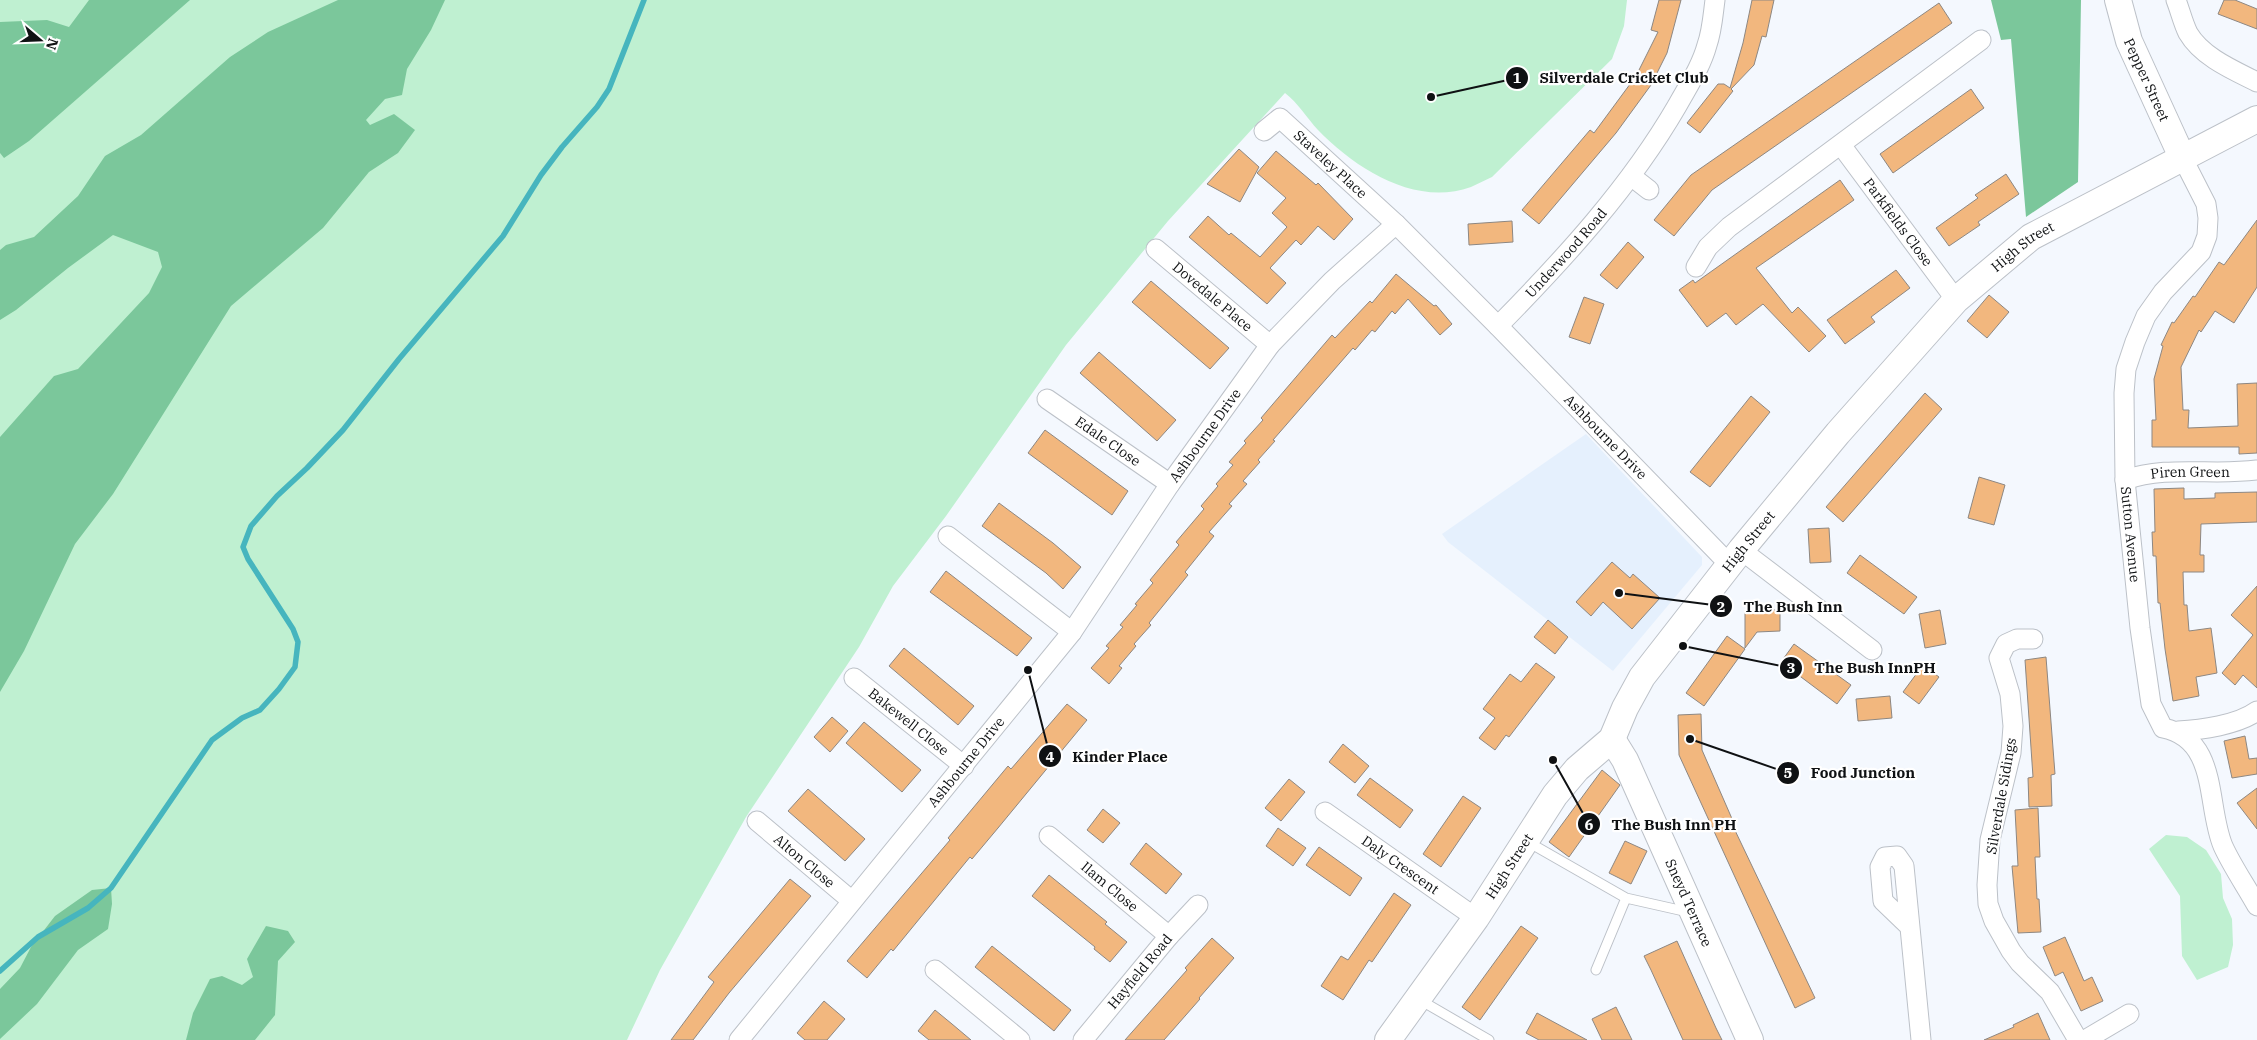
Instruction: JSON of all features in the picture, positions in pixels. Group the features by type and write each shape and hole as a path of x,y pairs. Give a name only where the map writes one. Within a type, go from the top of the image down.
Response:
{"main road":[{"name":"Pepper Street","path":"2118,0 2129,41 2182,157"},
{"name":"High Street","path":"1388,1040 1476,918 1555,795 1572,776 1612,739 1625,708 1642,677 1735,558 1868,398 1956,300 2031,238 2182,157 2257,120"},
{"name":"Sneyd Terrace","path":"1612,739 1626,760 1750,1040"}],"street":[{"name":"Underwood Road","path":"1498,326 1551,273 1631,176 1663,131 1694,76 1708,45 1715,0"},
{"path":"2176,0 2188,33 2202,50 2233,70 2257,82"},
{"path":"1696,267 1708,247 1729,227 1981,40"},
{"name":"Staveley Place","path":"1264,132 1280,118 1396,224"},
{"name":"Parkfields Close","path":"1841,145 1956,300"},
{"name":"Sutton Avenue","path":"2182,157 2206,204 2208,236 2201,252 2155,301 2135,342 2126,369 2124,393 2125,480 2140,628 2151,704 2163,728 2178,731 2197,750 2208,773 2223,845 2257,906"},
{"path":"1631,176 1649,190"},
{"name":"Ashbourne Drive","path":"739,1040 1072,632 1170,484 1270,345 1332,281 1396,224 1735,558 1872,650"},
{"name":"Dovedale Place","path":"1156,249 1270,345"},
{"name":"Edale Close","path":"1047,399 1170,484"},
{"name":"Piren Green","path":"2125,480 2143,474 2184,472 2229,473 2257,470"},
{"path":"948,536 1072,632"},
{"name":"Silverdale Sidings","path":"2033,639 2017,639 2006,644 2000,658 2010,694 2013,726 2011,753 1990,840 1987,884 1988,904 1994,921 2011,951 2020,963 2050,992 2078,1040"},
{"name":"Bakewell Close","path":"854,678 964,766"},
{"path":"2178,731 2198,730 2249,717 2257,711"},
{"name":"Daly Crescent","path":"1325,812 1476,918"},
{"name":"Alton Close","path":"757,821 852,901"},
{"name":"Ilam Close","path":"1050,836 1169,936"},
{"name":"Hayfield Road","path":"1083,1040 1169,936 1198,905"},
{"path":"1909,926 1921,1040"},
{"path":"935,970 1020,1040"},
{"path":"2085,1040 2129,1014"}],"lane":[{"path":"1526,841 1626,898 1693,913"},
{"path":"1596,970 1626,898"},
{"path":"1418,999 1489,1040"}],"shaded area":[{"path":"1586,434 1702,557 1702,565 1613,671 1448,542 1442,534"}],"green space":[{"path":"0,0 1627,0 1624,26 1612,59 1492,177 1471,187 1450,192 1429,192 1408,188 1388,181 1350,158 1333,144 1285,93 1168,221 1066,345 946,516 893,586 859,647 746,817 660,970 627,1040 0,1040"},
{"path":"89,0 190,0 29,141 4,158 0,153 0,22 47,20 69,27"},
{"path":"338,0 445,0 431,30 407,69 402,95 385,99 366,120 370,125 394,114 415,130 398,153 369,172 323,228 231,306 113,494 75,544 24,651 0,692 0,437 54,376 78,369 149,293 162,267 158,252 113,235 16,310 0,320 0,250 6,245 34,237 78,196 105,156 141,135 230,57 268,32"},
{"path":"1991,0 2081,0 2078,182 2026,217 2011,39 2001,40"},
{"path":"2166,835 2187,837 2206,850 2221,874 2223,898 2232,919 2233,945 2228,967 2197,980 2182,956 2180,896 2149,849"},
{"path":"111,888 112,904 108,929 78,950 37,1004 0,1039 0,989 20,968 31,947 55,916 92,890"},
{"path":"266,926 288,931 295,942 278,961 275,1015 255,1040 186,1040 193,1013 210,979 222,976 242,985 253,977 247,959"}],"building":[{"path":"1659,0 1681,0 1667,53 1651,85 1616,133 1539,224 1522,210 1590,130 1594,133 1636,76 1658,32 1651,30"},
{"path":"1752,0 1774,0 1766,37 1762,36 1754,65 1731,89 1733,91 1700,133 1687,123 1718,84 1724,84 1730,88 1743,43"},
{"path":"2224,0 2235,0 2257,9 2257,29 2218,14"},
{"path":"1939,3 1952,23 1712,190 1674,236 1654,220 1691,175"},
{"path":"1971,89 1984,108 1893,173 1880,154"},
{"path":"1239,149 1259,167 1240,202 1207,184"},
{"path":"1276,151 1316,185 1318,183 1353,219 1334,240 1318,226 1301,245 1296,240 1270,268 1286,283 1267,304 1189,237 1208,216 1229,235 1231,233 1260,257 1287,227 1272,213 1286,198 1257,173"},
{"path":"2006,174 2019,194 1978,222 1980,225 1949,246 1936,228 1978,198 1975,195"},
{"path":"1840,180 1854,200 1756,268 1792,313 1798,307 1826,336 1809,352 1763,304 1736,325 1726,313 1707,327 1679,290 1693,280 1695,283"},
{"path":"2257,220 2257,287 2234,323 2215,311 2201,332 2199,330 2181,367 2183,410 2189,410 2188,428 2238,426 2237,384 2257,383 2257,453 2239,454 2239,447 2152,447 2152,420 2156,420 2154,379 2163,346 2161,345 2172,322 2174,323 2193,296 2195,297 2219,262 2224,265"},
{"path":"1512,221 1513,242 1469,245 1468,224"},
{"path":"1628,242 1644,257 1617,289 1600,275"},
{"path":"1896,270 1910,288 1871,317 1875,322 1845,344 1827,320"},
{"path":"1396,274 1434,306 1436,305 1452,324 1440,335 1408,299 1395,314 1392,311 1375,332 1372,330 1355,350 1353,348 1258,460 1260,462 1243,481 1247,484 1229,504 1232,506 1209,532 1214,536 1185,572 1188,575 1149,623 1151,625 1134,644 1136,646 1119,666 1122,668 1109,684 1091,668 1109,648 1106,646 1123,627 1120,625 1153,583 1150,580 1179,545 1176,542 1204,509 1201,506 1218,486 1216,484 1233,465 1229,462 1246,443 1244,441 1263,420 1261,418 1332,335 1335,338 1370,301 1372,303"},
{"path":"1151,281 1229,348 1210,369 1132,302"},
{"path":"1989,295 2009,312 1987,338 1967,321"},
{"path":"1584,297 1604,304 1590,344 1569,337"},
{"path":"1099,352 1176,420 1157,441 1080,373"},
{"path":"1925,393 1942,409 1843,522 1826,507"},
{"path":"1751,396 1770,412 1710,487 1690,472"},
{"path":"1045,430 1128,491 1112,515 1028,453"},
{"path":"1979,477 2005,485 1994,525 1968,518"},
{"path":"2184,488 2184,499 2215,498 2215,493 2257,492 2257,522 2201,524 2200,555 2204,555 2204,572 2183,572 2184,605 2187,605 2189,631 2211,628 2217,673 2196,677 2199,696 2173,701 2160,603 2158,603 2156,556 2153,556 2152,532 2155,532 2154,489"},
{"path":"999,503 1053,543 1081,567 1063,589 1046,573 982,526"},
{"path":"1829,528 1831,562 1810,563 1808,529"},
{"path":"1860,555 1917,597 1904,614 1847,573"},
{"path":"1612,562 1630,578 1633,574 1660,598 1632,629 1603,602 1591,616 1576,602"},
{"path":"946,571 1032,638 1017,656 930,592"},
{"path":"2257,586 2257,688 2243,675 2235,685 2222,673 2253,635 2231,615"},
{"path":"1745,610 1780,610 1780,631 1757,632 1745,648"},
{"path":"1940,610 1946,644 1925,648 1919,614"},
{"path":"1548,620 1568,637 1555,654 1534,637"},
{"path":"1727,636 1745,649 1704,706 1686,693"},
{"path":"1794,644 1851,685 1837,704 1781,662"},
{"path":"904,648 974,706 958,725 889,666"},
{"path":"2046,657 2055,774 2051,775 2052,806 2029,807 2028,778 2033,777 2025,660"},
{"path":"1536,663 1555,677 1509,737 1506,735 1495,750 1479,738 1495,718 1483,709 1510,674 1521,682"},
{"path":"1923,665 1939,677 1919,704 1903,692"},
{"path":"1890,696 1892,718 1858,721 1856,699"},
{"path":"1067,704 1087,720 972,859 970,857 893,951 891,949 867,978 847,961 950,840 948,838 1008,766 1011,769"},
{"path":"1701,714 1702,750 1733,821 1731,822 1815,998 1795,1008 1679,755 1678,715"},
{"path":"832,717 848,731 830,752 814,737"},
{"path":"864,722 921,770 902,792 846,743"},
{"path":"2245,736 2249,759 2257,758 2257,774 2232,778 2224,741"},
{"path":"1343,744 1369,766 1355,783 1329,762"},
{"path":"1602,770 1620,785 1569,857 1549,842"},
{"path":"1370,778 1413,810 1400,828 1357,795"},
{"path":"1289,779 1305,792 1281,821 1265,808"},
{"path":"2257,788 2257,829 2237,803"},
{"path":"808,789 865,839 845,861 788,811"},
{"path":"1463,796 1481,808 1441,867 1423,854"},
{"path":"2038,808 2040,857 2035,857 2041,932 2018,933 2012,866 2018,866 2015,810"},
{"path":"1103,809 1120,823 1103,843 1087,830"},
{"path":"1278,828 1306,848 1293,866 1266,846"},
{"path":"1625,841 1647,851 1631,884 1609,873"},
{"path":"1146,843 1182,874 1166,894 1130,864"},
{"path":"1319,847 1362,878 1350,896 1306,865"},
{"path":"1049,875 1107,922 1105,924 1127,942 1110,962 1094,949 1095,947 1032,896"},
{"path":"790,879 811,896 729,993 693,1040 671,1040 714,982 708,977"},
{"path":"1394,893 1411,905 1372,962 1369,960 1343,1000 1321,986 1341,956 1348,960"},
{"path":"1521,926 1538,938 1480,1020 1462,1007"},
{"path":"2065,937 2084,981 2092,977 2103,1001 2081,1011 2063,972 2055,976 2043,947"},
{"path":"1212,938 1234,958 1200,999 1164,1040 1125,1040 1187,970 1185,968"},
{"path":"1677,941 1722,1040 1683,1040 1644,956"},
{"path":"992,946 1071,1010 1054,1031 975,967"},
{"path":"824,1001 845,1019 827,1040 805,1040 797,1033"},
{"path":"1616,1007 1632,1040 1602,1040 1592,1019"},
{"path":"935,1010 971,1040 929,1040 918,1031"},
{"path":"1537,1013 1587,1040 1539,1040 1526,1033"},
{"path":"2038,1013 2050,1040 1984,1040 2014,1027 2013,1025"}],"waterway":[{"path":"0,971 38,937 88,908 111,888 212,740 242,718 260,710 295,667 298,642 293,629 248,559 243,547 251,526 277,496 343,430 399,359 503,236 541,175 562,147 597,107 609,89 644,0"}],"place":[{"name":"Silverdale Cricket Club","path":"1431,97"},
{"name":"The Bush Inn","path":"1619,593"},
{"name":"The Bush InnPH","path":"1683,646"},
{"name":"Kinder Place","path":"1028,670"},
{"name":"Food Junction","path":"1690,739"},
{"name":"The Bush Inn PH","path":"1553,760"}]}
